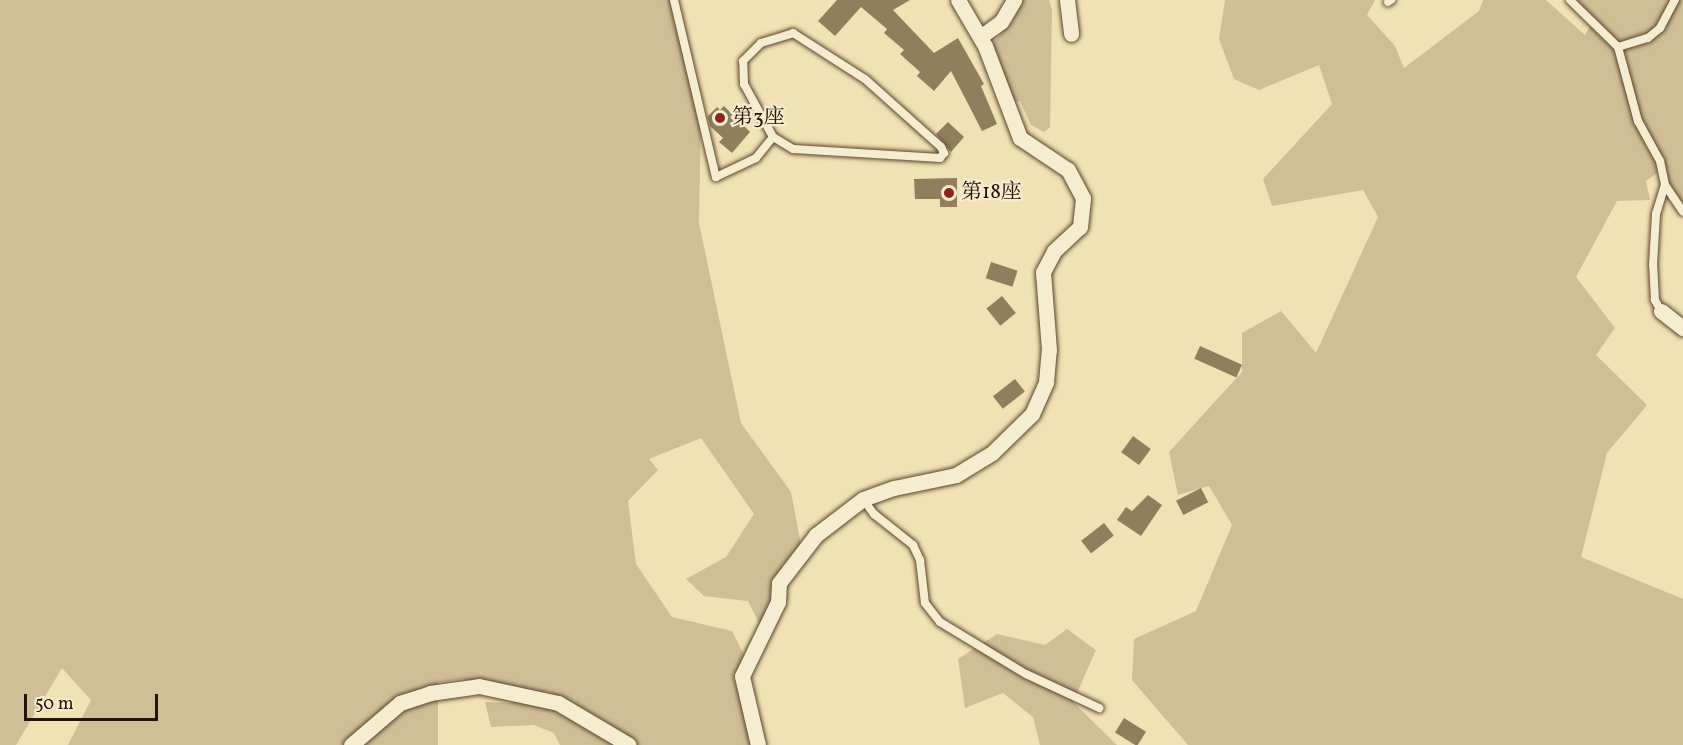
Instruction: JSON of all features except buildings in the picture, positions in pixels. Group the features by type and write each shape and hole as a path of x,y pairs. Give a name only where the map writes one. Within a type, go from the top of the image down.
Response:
{"street":[{"path":"758,745 741,676 777,602 779,583 816,535 863,499 966,470 1000,447 1032,414 1046,382 1049,350 1043,273 1054,251 1080,227 1083,198 1068,170 1020,138 980,36 958,0"},
{"path":"980,36 1002,22 1014,0"},
{"path":"1067,0 1071,34"},
{"path":"1661,311 1683,328"},
{"path":"351,745 400,703 430,693 479,686 558,703 629,745"}],"lane":[{"path":"674,0 716,177 756,158 773,137"},
{"path":"1570,0 1618,47 1638,121 1660,161 1665,185 1683,212"},
{"path":"1618,47 1648,38 1660,28 1675,0"},
{"path":"793,33 865,80 944,153 940,158 928,160 793,149 773,137 744,84 743,61 761,43 793,33"},
{"path":"1661,311 1655,300 1653,265 1656,214 1665,185"},
{"path":"863,499 874,514 913,545 920,560 925,603 940,622 1026,674 1099,708"}],"shaded area":[{"path":"0,0 673,0 701,110 699,223 741,423 791,492 801,545 760,625 748,601 704,596 686,579 726,557 754,514 701,438 649,459 658,470 628,501 636,564 672,617 732,631 748,663 757,745 629,745 617,737 614,745 560,745 554,733 534,725 491,727 485,702 511,703 518,695 463,679 438,682 438,745 68,745 91,700 62,668 16,745 0,745"},
{"path":"1023,0 1049,0 1052,10 1050,127 1044,132 1031,125 1020,101 1014,102 993,43 1013,21"},
{"path":"1225,0 1375,0 1367,15 1395,46 1404,68 1479,11 1483,0 1546,0 1585,35 1593,21 1571,0 1683,0 1683,205 1661,170 1646,181 1650,200 1617,201 1576,277 1615,328 1596,355 1647,405 1607,453 1581,557 1683,599 1683,745 1188,745 1132,680 1134,639 1196,611 1232,525 1209,486 1178,495 1169,452 1242,372 1242,333 1281,311 1316,353 1378,217 1363,190 1272,206 1263,179 1332,104 1319,65 1259,90 1234,79 1219,39"},
{"path":"1067,629 1096,650 1073,702 1117,745 1040,745 1033,717 1003,693 965,708 958,659 997,634 1045,645"}],"place":[{"name":"第3座","path":"720,118"},
{"name":"第18座","path":"949,193"}]}
